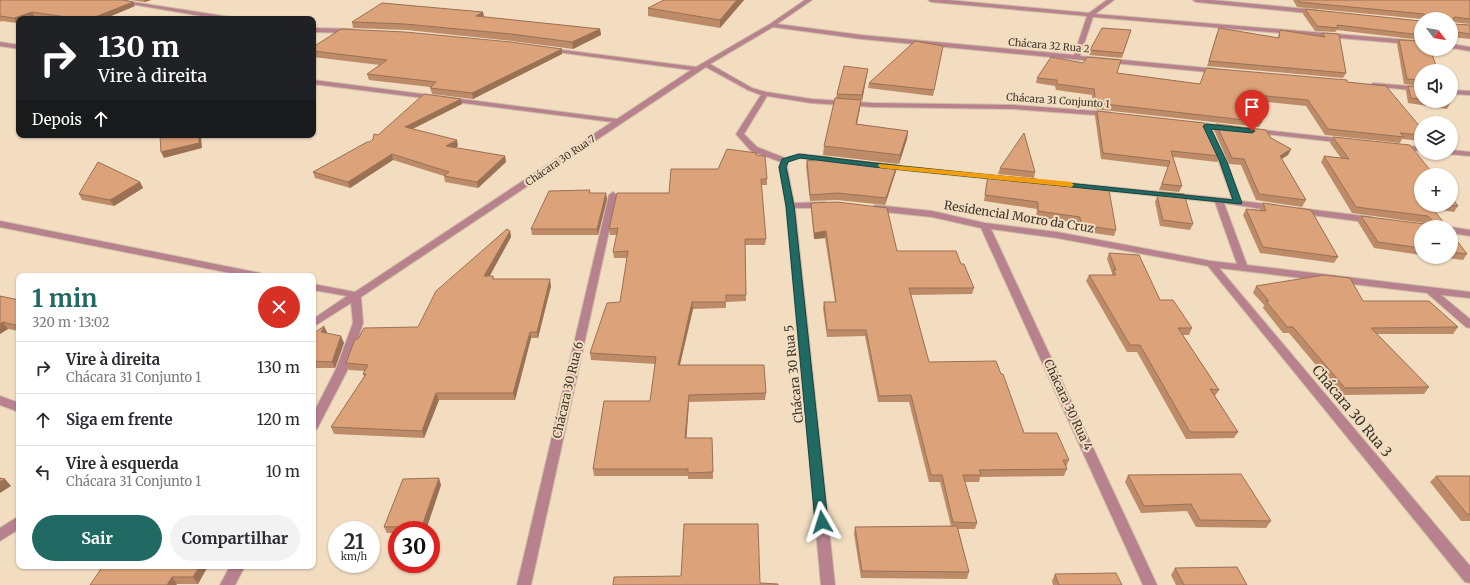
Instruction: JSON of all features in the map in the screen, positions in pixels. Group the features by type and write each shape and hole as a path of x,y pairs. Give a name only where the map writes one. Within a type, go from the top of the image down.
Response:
{"street":[{"path":"110,0 211,16"},
{"name":"Chácara 30 Rua 7","path":"316,322 618,121 706,64 772,25 809,0"},
{"path":"931,0 1091,14 1149,21 1414,42"},
{"path":"1076,58 1091,14 1111,0"},
{"path":"1196,0 1320,12"},
{"name":"Chácara 32 Rua 2","path":"772,25 861,37 1228,72"},
{"path":"316,30 360,32"},
{"path":"0,44 16,47"},
{"path":"1458,47 1470,49"},
{"path":"543,48 697,70"},
{"name":"Chácara 31 Conjunto 1","path":"706,64 750,89 765,94 811,101 873,105 1014,107 1116,115"},
{"path":"316,82 618,121"},
{"path":"1367,84 1414,88"},
{"path":"1458,93 1470,94"},
{"path":"765,94 740,134 746,144 758,152 785,161 799,156 835,160"},
{"path":"1184,123 1352,142"},
{"path":"1206,126 1224,162 1238,203"},
{"path":"1390,146 1414,148"},
{"path":"1458,153 1470,154"},
{"name":"Chácara 30 Rua 5","path":"785,161 783,167 790,206 828,585"},
{"path":"873,165 1006,178"},
{"path":"1030,181 1218,200 1378,221"},
{"name":"Chácara 30 Rua 6","path":"524,585 613,195"},
{"path":"1218,200 1242,266"},
{"path":"790,206 837,204"},
{"name":"Residencial Morro da Cruz","path":"868,207 932,214 985,226 1057,235 1211,264 1242,266 1470,295"},
{"path":"0,224 245,273"},
{"name":"Chácara 30 Rua 4","path":"985,226 1150,585"},
{"path":"1458,231 1470,233"},
{"name":"Chácara 30 Rua 3","path":"1211,264 1470,577"},
{"path":"316,288 356,295 358,323 342,369 316,420"},
{"path":"1430,290 1470,326"},
{"path":"0,400 16,407"},
{"path":"0,535 16,524"},
{"path":"227,585 236,569"}],"building":[{"path":"0,0 123,0 133,2 98,16 59,16 32,12 16,16 14,18 0,16"},
{"path":"664,0 737,0 720,20 648,8"},
{"path":"1298,0 1470,0 1470,19 1458,18 1458,12 1414,13 1299,2"},
{"path":"382,3 483,12 476,16 600,29 572,42 511,34 405,24 352,22"},
{"path":"1305,9 1414,20 1414,34 1337,25 1338,28 1317,26"},
{"path":"1458,24 1470,25 1470,34 1458,32"},
{"path":"1102,28 1131,30 1123,53 1090,50"},
{"path":"1219,28 1279,38 1280,30 1325,37 1322,33 1339,34 1346,73 1209,61"},
{"path":"341,29 405,32 511,42 562,49 472,93 430,88 436,82 367,74 387,60 316,51 316,45"},
{"path":"1399,40 1414,41 1414,56 1433,56 1435,64 1414,64 1414,80 1407,79"},
{"path":"915,41 943,46 934,90 869,83"},
{"path":"1051,57 1083,63 1087,57 1121,60 1117,73 1200,84 1206,68 1347,80 1347,82 1386,86 1414,120 1414,134 1400,133 1404,137 1328,129 1308,100 1245,94 1262,122 1096,103 1094,89 1057,84 1057,80 1037,78"},
{"path":"844,66 868,69 862,95 837,94"},
{"path":"1408,86 1414,86 1414,98 1411,98"},
{"path":"424,94 461,99 405,127 457,140 446,146 505,156 477,182 444,176 449,172 392,154 348,182 313,172 367,142 370,142 373,139 374,134 378,135"},
{"path":"835,98 861,100 856,124 908,131 900,155 824,146"},
{"path":"1097,111 1204,123 1220,156 1171,151 1182,186 1162,184 1170,161 1103,153"},
{"path":"1216,124 1266,130 1271,138 1291,149 1280,156 1306,200 1259,194 1244,159 1232,158"},
{"path":"1024,133 1035,172 1000,168"},
{"path":"1333,137 1410,145 1414,150 1414,160 1422,160 1428,168 1414,168 1414,212 1435,212 1442,220 1432,220 1428,216 1356,207 1324,156 1349,159"},
{"path":"160,138 199,138 199,143 161,152"},
{"path":"727,149 757,153 756,155 765,156 767,179 761,179 766,239 745,239 746,295 726,295 726,302 692,302 678,365 764,365 766,393 689,395 685,438 712,438 713,472 688,473 688,469 593,469 604,401 650,401 656,357 590,353 607,303 620,302 628,251 613,252 618,228 609,229 617,193 669,193 671,169 718,169"},
{"path":"816,156 897,165 886,198 838,193 810,195 807,160 814,161"},
{"path":"98,162 140,182 110,200 79,194"},
{"path":"988,175 1037,179 1038,181 1109,190 1116,230 1081,225 1080,217 1038,211 1038,202 985,195"},
{"path":"590,190 589,193 606,193 597,229 531,229 549,191"},
{"path":"1159,192 1184,194 1193,224 1163,220 1157,196"},
{"path":"837,202 887,208 897,251 956,251 961,264 964,264 974,288 909,288 929,362 996,361 1001,374 1003,374 1024,433 1057,433 1069,460 1063,460 1067,469 979,470 981,475 963,475 977,523 953,522 942,475 931,475 911,395 879,396 866,330 827,330 824,302 836,302 826,231 814,233 811,203"},
{"path":"1263,203 1311,210 1338,257 1263,247 1246,209 1266,211"},
{"path":"1361,216 1414,223 1414,247 1378,242"},
{"path":"507,229 510,231 484,276 493,276 493,279 550,279 537,332 530,332 513,393 436,393 422,431 331,427 366,374 363,374 368,365 346,363 355,339 358,339 364,328 418,327 436,291"},
{"path":"1458,242 1467,254 1458,253"},
{"path":"1109,253 1139,255 1160,300 1173,300 1192,328 1178,328 1219,390 1210,389 1238,432 1190,432 1140,345 1130,345 1089,275 1116,275 1113,270 1116,270"},
{"path":"1324,275 1350,278 1363,301 1429,301 1458,327 1371,328 1429,387 1345,388 1293,327 1287,327 1266,301 1269,301 1256,286"},
{"path":"0,296 16,299 16,325 3,322 0,324"},
{"path":"324,326 321,332 341,336 332,362 316,361 316,332"},
{"path":"1241,474 1271,521 1200,520 1191,504 1144,506 1128,475"},
{"path":"1436,476 1470,476 1470,514 1467,514"},
{"path":"439,478 424,521 388,521 388,527 384,527 403,479"},
{"path":"684,524 758,524 760,583 778,585 613,585 614,577 681,576"},
{"path":"957,526 969,572 862,571 855,527"},
{"path":"1237,567 1247,585 1184,585 1175,568"},
{"path":"101,569 198,569 193,577 172,577 167,585 90,585"},
{"path":"1116,573 1122,585 1059,585 1055,574"}],"slow traffic":[{"path":"881,166 1071,185"}],"route":[{"path":"822,522 790,206 783,167 785,161 799,156 813,157 873,165 1238,203 1224,162 1206,126 1252,131"}]}
